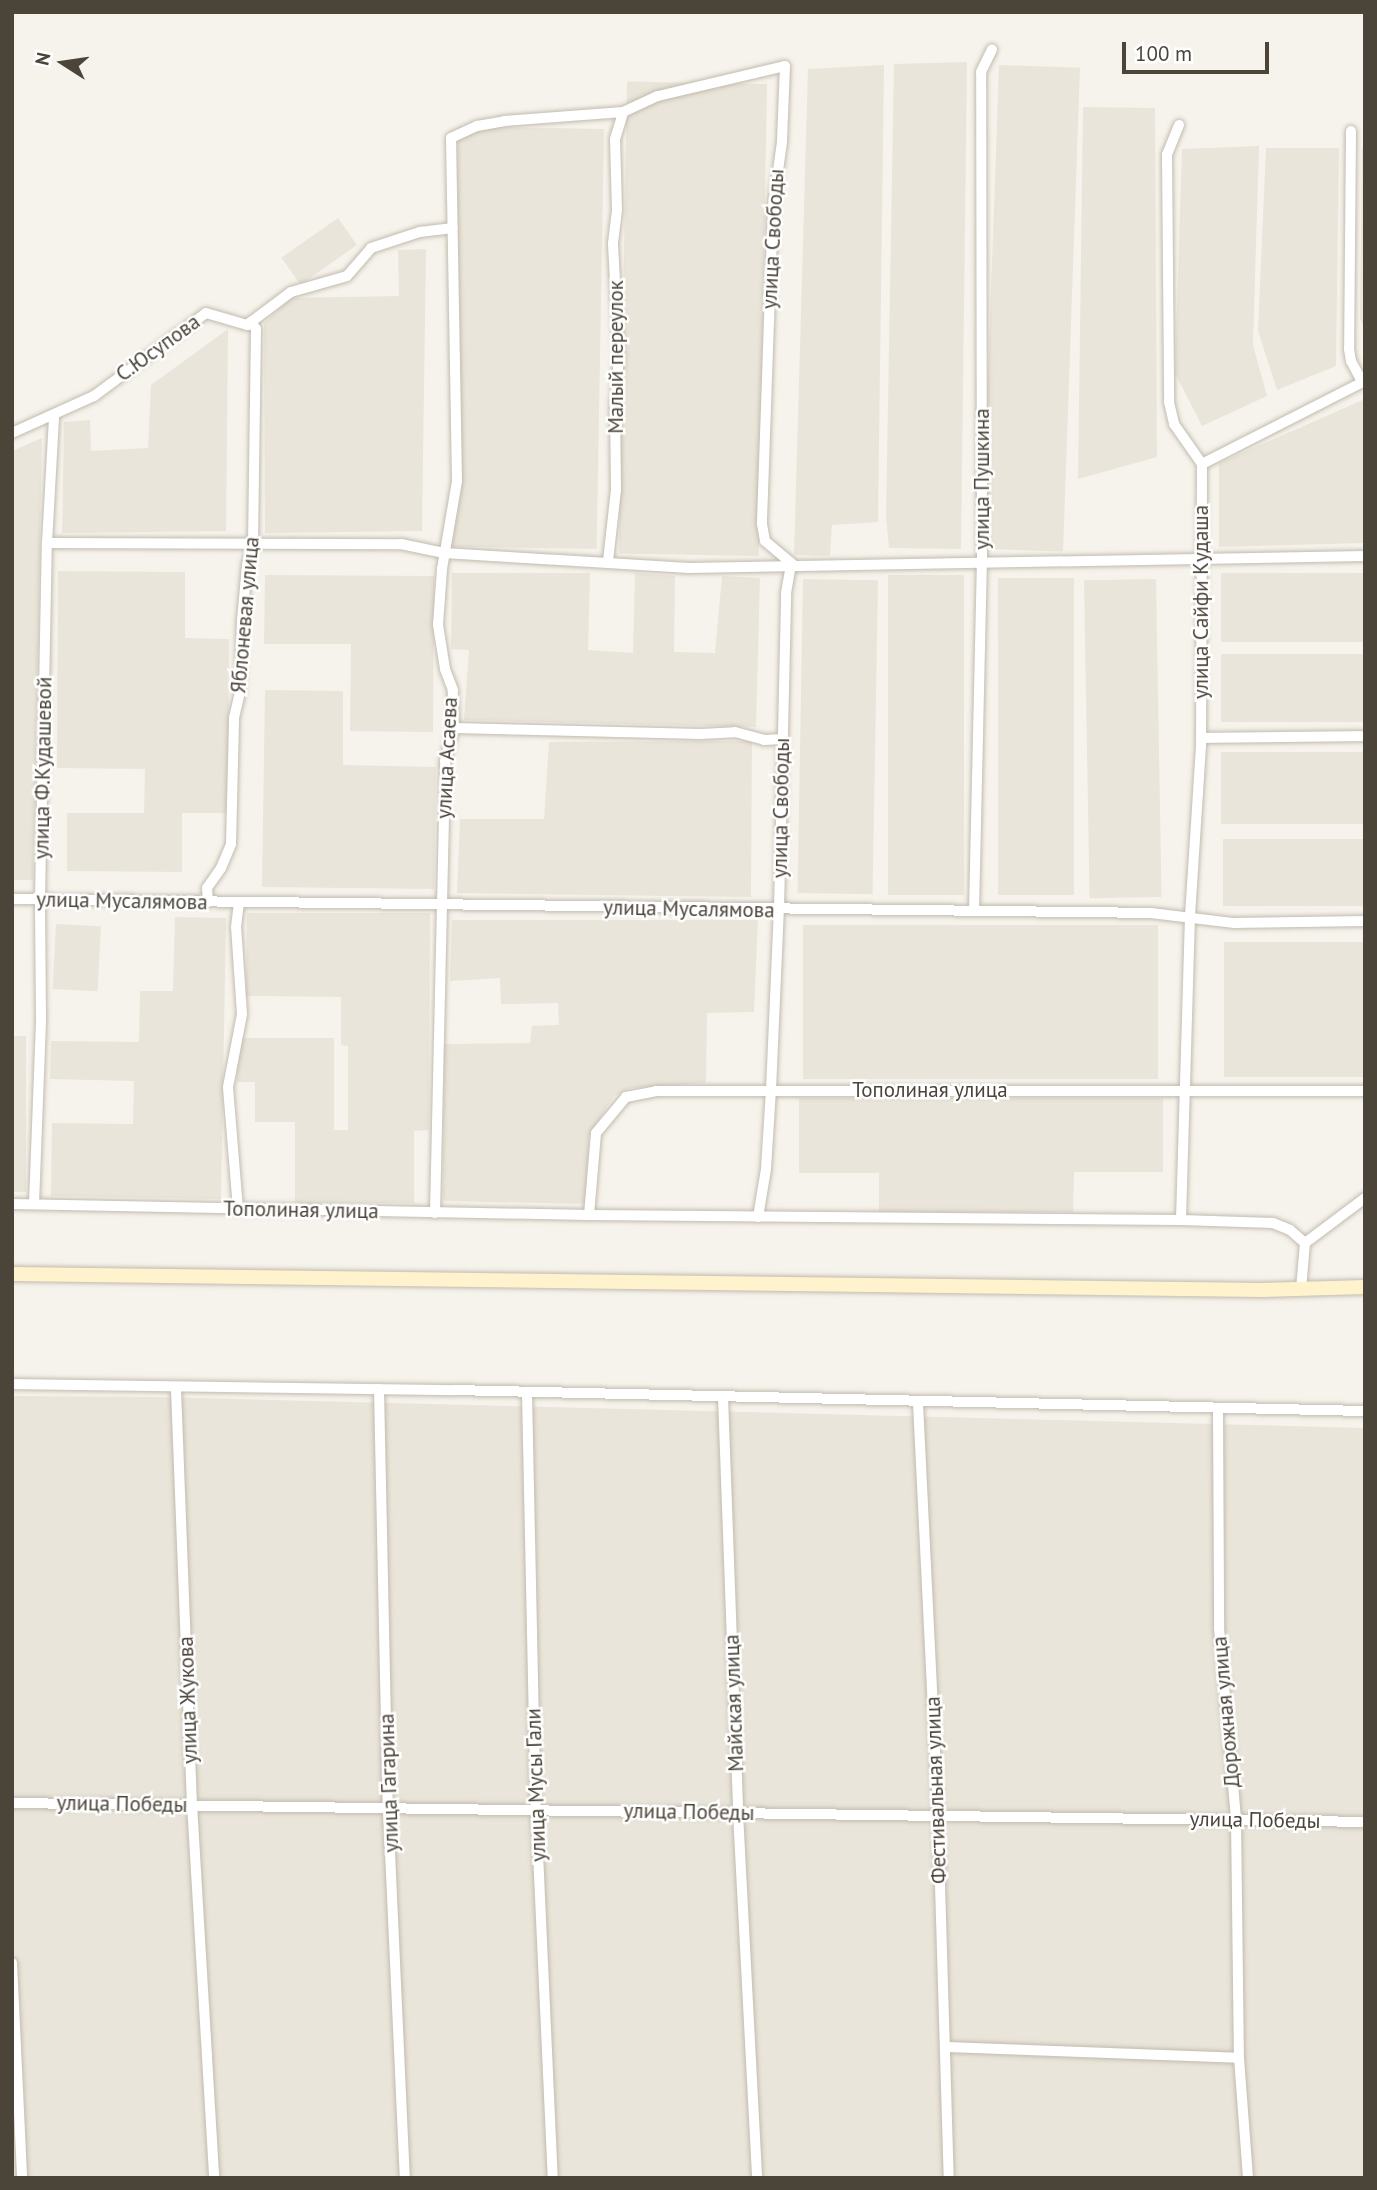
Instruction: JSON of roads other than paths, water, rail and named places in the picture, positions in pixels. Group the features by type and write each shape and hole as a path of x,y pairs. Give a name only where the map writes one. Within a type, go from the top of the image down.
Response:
{"main road":[{"path":"12,1274 1301,1289 1365,1287"}],"street":[{"name":"улица Пушкина","path":"974,911 982,563 981,72 992,50"},
{"name":"улица Свободы","path":"623,112 658,96 785,66 782,142 776,166 772,218 762,524 765,541 793,566 786,593 779,909 771,1090 766,1169 758,1217"},
{"name":"улица Асаева","path":"435,1213 445,761 454,728 453,690 445,669 438,625 444,553 457,481 451,138 477,126 504,121 623,112"},
{"name":"Малый переулок","path":"608,561 615,503 615,407 620,355 613,243 617,210 615,139 623,112"},
{"path":"1179,125 1167,154 1169,402 1174,424 1202,464 1364,381 1351,361 1349,349 1351,131"},
{"path":"251,322 290,292 347,276 371,248 420,232 453,228"},
{"name":"С.Юсупова","path":"12,433 94,396 206,313 247,325 251,322"},
{"name":"Яблоневая улица","path":"208,902 207,888 222,868 231,844 234,718 240,691 247,565 253,544 256,329 251,322"},
{"name":"улица Ф.Кудашевой","path":"34,1204 41,1018 40,899 47,543 54,416"},
{"name":"улица Сайфи Кудаша","path":"1181,1220 1190,916 1201,738 1202,464"},
{"path":"47,543 401,544 444,553 689,568 1365,556"},
{"path":"454,728 735,732 764,740 783,739"},
{"path":"1201,738 1365,736"},
{"name":"улица Мусалямова","path":"12,899 974,911 1190,916 1234,923 1365,921"},
{"path":"238,1209 228,1087 242,1014 236,927 239,903"},
{"name":"Тополиная улица","path":"589,1215 596,1133 626,1097 656,1091 1365,1091"},
{"path":"1301,1289 1305,1243 1365,1198"},
{"name":"Тополиная улица","path":"12,1204 435,1213 1181,1220 1273,1223 1290,1230 1305,1243"},
{"path":"12,1384 176,1389 379,1389 1365,1411"},
{"name":"улица Жукова","path":"176,1389 192,1804 214,2178"},
{"name":"улица Гагарина","path":"379,1389 388,1808 405,2178"},
{"name":"улица Мусы Гали","path":"527,1393 536,1809 553,2178"},
{"name":"Майская улица","path":"723,1397 738,1813 757,2178"},
{"name":"Фестивальная улица","path":"918,1402 938,1817 949,2178"},
{"name":"Дорожная улица","path":"1219,1409 1219,1628 1236,1819 1239,2058 1248,2178"},
{"name":"улица Победы","path":"12,1802 1365,1822"},
{"path":"12,1963 22,2178"},
{"path":"945,2047 1239,2058"}]}
